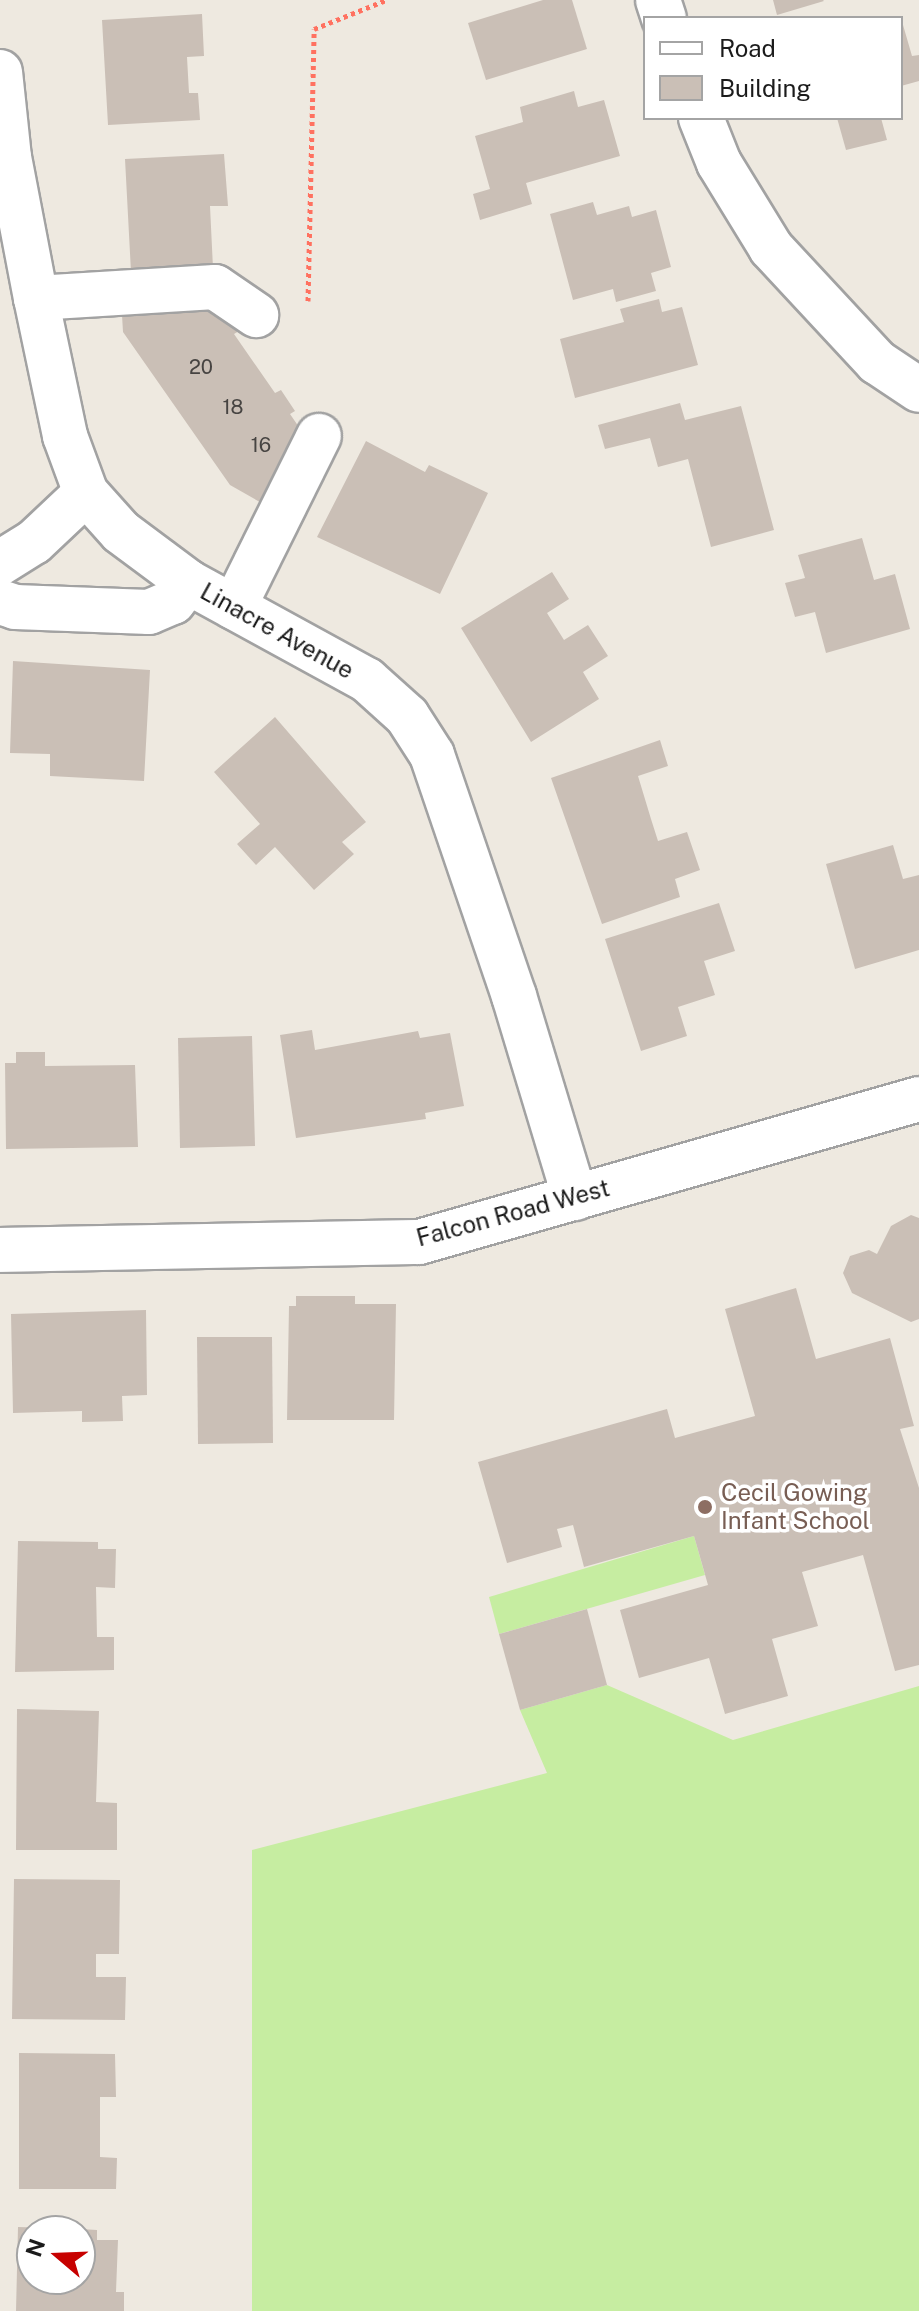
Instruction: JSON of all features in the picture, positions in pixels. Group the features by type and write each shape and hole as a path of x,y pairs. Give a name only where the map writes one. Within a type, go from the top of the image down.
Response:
{"street":[{"name":"Linacre Avenue","path":"0,72 9,157 36,298 65,436 86,493 121,532 188,582 367,680 407,716 432,755 514,996 575,1198"},
{"path":"702,120 719,163 771,248 877,362 919,390"},
{"path":"36,298 215,287 256,315"},
{"path":"234,607 319,436"},
{"path":"0,563 34,542 86,493"},
{"path":"0,602 15,607 149,612 173,602 188,582"},
{"name":"Falcon Road West","path":"0,1250 419,1242 919,1099"}],"path":[{"path":"308,310 314,29 386,0"}],"green space":[{"path":"694,1536 705,1575 499,1634 489,1597"},
{"path":"607,1685 733,1740 919,1686 919,2311 252,2311 252,1850 547,1773 520,1710"}],"building":[{"path":"543,0 572,0 587,49 486,80 468,23"},
{"path":"773,0 823,0 824,1 777,15"},
{"path":"202,14 204,56 187,57 189,93 198,93 200,120 108,125 102,20"},
{"path":"903,25 912,56 919,55 919,81 903,85"},
{"path":"574,91 578,107 604,100 620,156 526,183 532,204 480,220 473,194 490,189 475,136 523,122 520,107"},
{"path":"838,120 882,120 887,140 846,150"},
{"path":"224,154 228,206 210,206 213,268 131,272 125,159"},
{"path":"593,202 597,215 629,206 632,217 656,210 671,267 651,273 656,291 616,302 613,289 573,300 550,214"},
{"path":"204,293 239,331 234,334 275,393 281,390 295,411 290,414 303,433 265,505 230,485 123,332 121,298"},
{"path":"659,299 662,312 682,307 698,365 575,398 560,339 624,322 620,309"},
{"path":"680,403 685,420 741,406 774,530 711,547 688,459 658,467 650,438 605,449 598,425"},
{"path":"366,441 425,472 429,465 488,493 440,594 317,537"},
{"path":"862,538 874,580 895,574 910,629 826,653 815,612 795,617 785,583 805,578 798,555"},
{"path":"552,572 569,599 547,613 564,640 588,625 608,656 583,672 599,699 531,742 461,628"},
{"path":"13,661 150,670 144,781 50,776 50,754 10,753"},
{"path":"275,717 366,822 342,842 354,854 314,890 275,847 256,865 237,844 260,824 214,772"},
{"path":"660,740 668,766 638,776 651,819 658,841 687,832 700,870 675,879 680,897 602,924 551,778"},
{"path":"893,845 903,879 919,875 919,950 855,969 826,864"},
{"path":"719,903 735,951 704,961 715,995 678,1007 687,1036 641,1051 605,939"},
{"path":"312,1030 315,1050 418,1031 420,1038 450,1033 464,1106 425,1113 426,1119 296,1138 280,1035"},
{"path":"252,1036 255,1146 180,1148 178,1038"},
{"path":"16,1052 45,1052 45,1066 135,1065 138,1147 6,1149 5,1063 16,1063"},
{"path":"911,1215 919,1218 919,1319 911,1322 852,1293 843,1273 850,1256 869,1250 877,1254 891,1226"},
{"name":"Cecil Gowing Infant School","path":"796,1288 816,1359 890,1338 914,1426 900,1429 919,1488 919,1665 895,1671 863,1555 802,1572 818,1626 772,1639 788,1696 725,1714 709,1658 639,1678 620,1610 708,1585 694,1536 584,1567 573,1525 557,1529 562,1547 507,1563 478,1462 667,1409 675,1438 755,1416 725,1309"},
{"path":"296,1296 355,1296 355,1304 396,1304 394,1420 287,1420 289,1306 296,1306"},
{"path":"146,1310 147,1395 122,1396 123,1421 82,1422 82,1411 13,1413 11,1314"},
{"path":"197,1337 272,1337 273,1443 198,1444"},
{"path":"18,1541 98,1542 98,1549 116,1549 115,1588 96,1587 97,1637 114,1637 114,1670 15,1672"},
{"path":"587,1609 607,1685 520,1710 499,1634"},
{"path":"17,1709 99,1711 96,1802 117,1803 117,1850 16,1850"},
{"path":"14,1879 120,1880 119,1954 96,1954 96,1977 126,1977 125,2020 12,2019"},
{"path":"19,2053 115,2054 116,2097 100,2097 100,2157 117,2158 116,2189 19,2189"},
{"path":"96,2230 97,2240 118,2240 116,2292 124,2292 124,2311 16,2311 16,2295 96,2295"}],"place":[{"name":"Cecil Gowing Infant School","path":"705,1507"}]}
